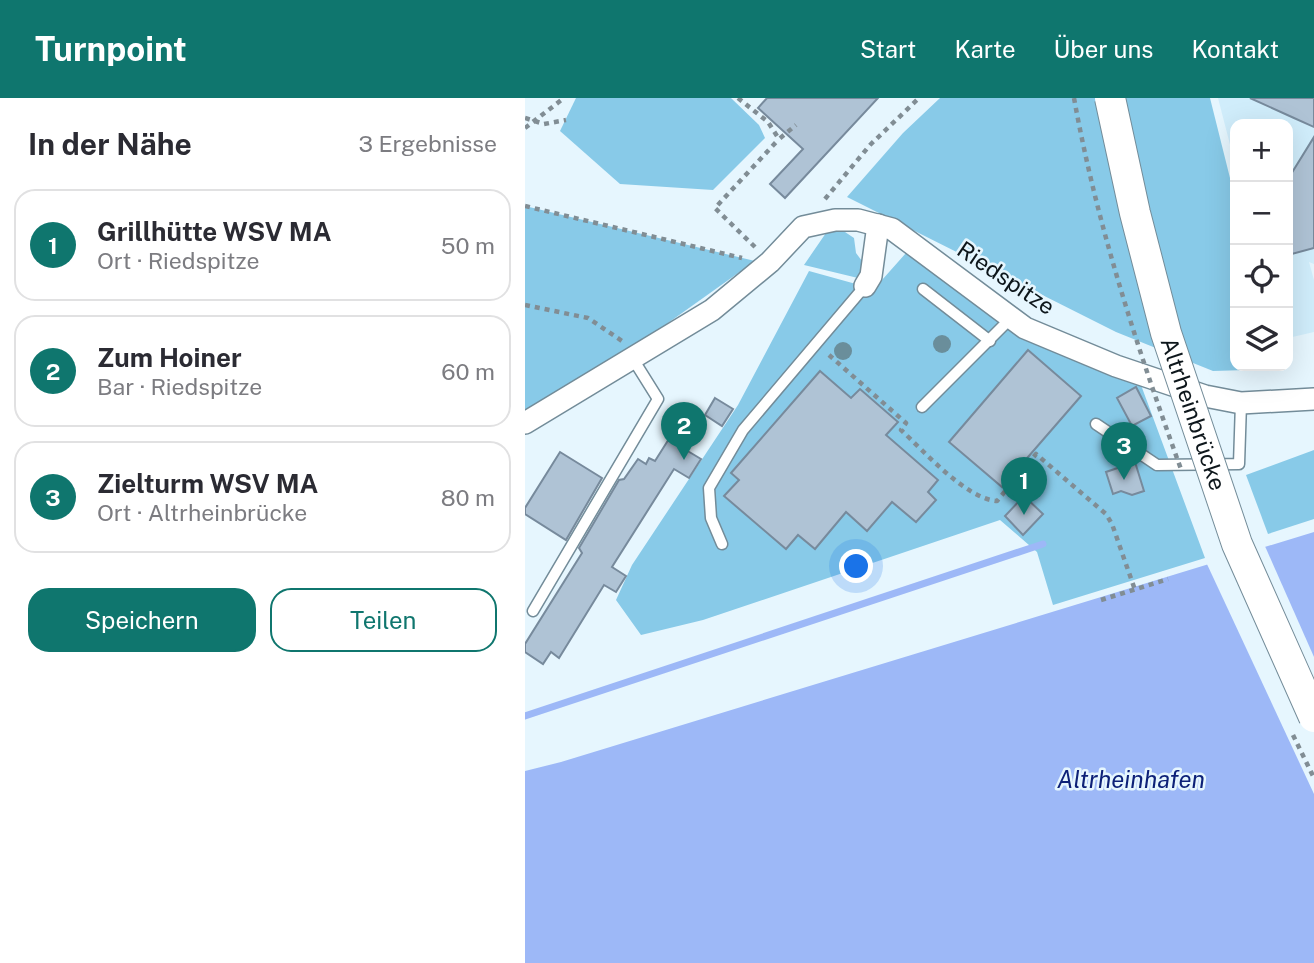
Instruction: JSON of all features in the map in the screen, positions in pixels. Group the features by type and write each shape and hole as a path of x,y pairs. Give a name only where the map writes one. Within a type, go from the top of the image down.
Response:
{"main road":[{"name":"Altrheinbrücke","path":"1111,98 1135,213 1166,333 1237,544 1314,717"}],"street":[{"name":"Riedspitze","path":"803,227 835,220 858,220 892,229 1025,328 1116,366 1205,396 1241,402 1314,399"},
{"path":"865,286 871,276 878,225"},
{"path":"525,423 712,310 770,262 803,227"}],"lane":[{"path":"722,544 711,518 709,488 743,430 865,286"},
{"path":"923,289 990,341"},
{"path":"922,407 1011,318"},
{"path":"533,611 658,399 633,359"},
{"path":"1096,425 1157,465 1239,464 1241,402"}],"path":[{"path":"525,128 564,98"},
{"path":"738,98 768,122 779,139"},
{"path":"803,227 870,145 919,98"},
{"path":"525,118 544,124 566,120"},
{"path":"770,262 715,208 779,139 796,125"},
{"path":"525,206 755,261 770,262"},
{"path":"525,305 588,318 626,344 633,359"},
{"path":"816,344 906,423 901,430 954,479 986,500 997,501 1036,454 1106,514 1135,590"},
{"path":"1101,600 1168,579"}],"shaded area":[{"path":"576,98 731,98 759,125 765,138 713,190 620,184 560,131"},
{"path":"940,98 1210,98 1230,178 1230,370 1213,371 1116,332 847,197 903,133"},
{"path":"1218,98 1314,98 1314,264 1309,262 1314,280 1314,332 1293,337 1293,119 1230,119 1230,145"},
{"path":"525,206 755,261 623,355 525,414"},
{"path":"828,230 845,232 854,238 856,253 865,265 858,278 804,265"},
{"path":"906,253 1025,340 1141,385 1205,558 1053,605 1037,552 1000,520 703,620 641,635 616,600 632,565 738,405 809,271 874,289"},
{"path":"1314,450 1314,519 1268,534 1246,475"}],"water":[{"name":"Altrheinhafen","path":"1314,532 1314,963 525,963 525,771"}],"pier":[{"path":"1264,544 1314,657 1314,794 1206,562"}],"building":[{"path":"767,98 878,98 785,198 770,184 803,149 758,108"},
{"path":"1250,98 1314,98 1314,127 1294,118"},
{"path":"1314,137 1314,248 1293,254 1293,182 1293,171"},
{"path":"1028,350 1081,396 1002,487 949,442"},
{"path":"820,371 851,398 860,389 898,422 886,435 938,480 928,492 936,500 916,522 892,502 867,531 846,512 815,549 798,535 786,549 724,496 739,480 731,473"},
{"path":"1136,387 1151,416 1132,426 1117,398"},
{"path":"715,398 733,409 722,426 705,415"},
{"path":"684,415 702,426 686,450 701,459 689,478 674,469 612,567 626,576 616,592 604,585 559,658 551,652 543,664 525,652 525,644 582,553 579,548 619,480 624,479 638,459 646,464 649,458 655,461"},
{"path":"560,452 602,478 566,540 525,514 525,508"},
{"path":"1135,462 1144,491 1132,495 1121,491 1113,494 1106,472"},
{"path":"1024,496 1043,514 1023,535 1005,516"}],"waterway":[{"path":"525,716 1043,544"}],"place":[{"name":"Zum Hoiner","path":"684,460"},
{"name":"Zielturm WSV MA","path":"1124,480"},
{"name":"Grillhütte WSV MA","path":"1024,515"}]}
